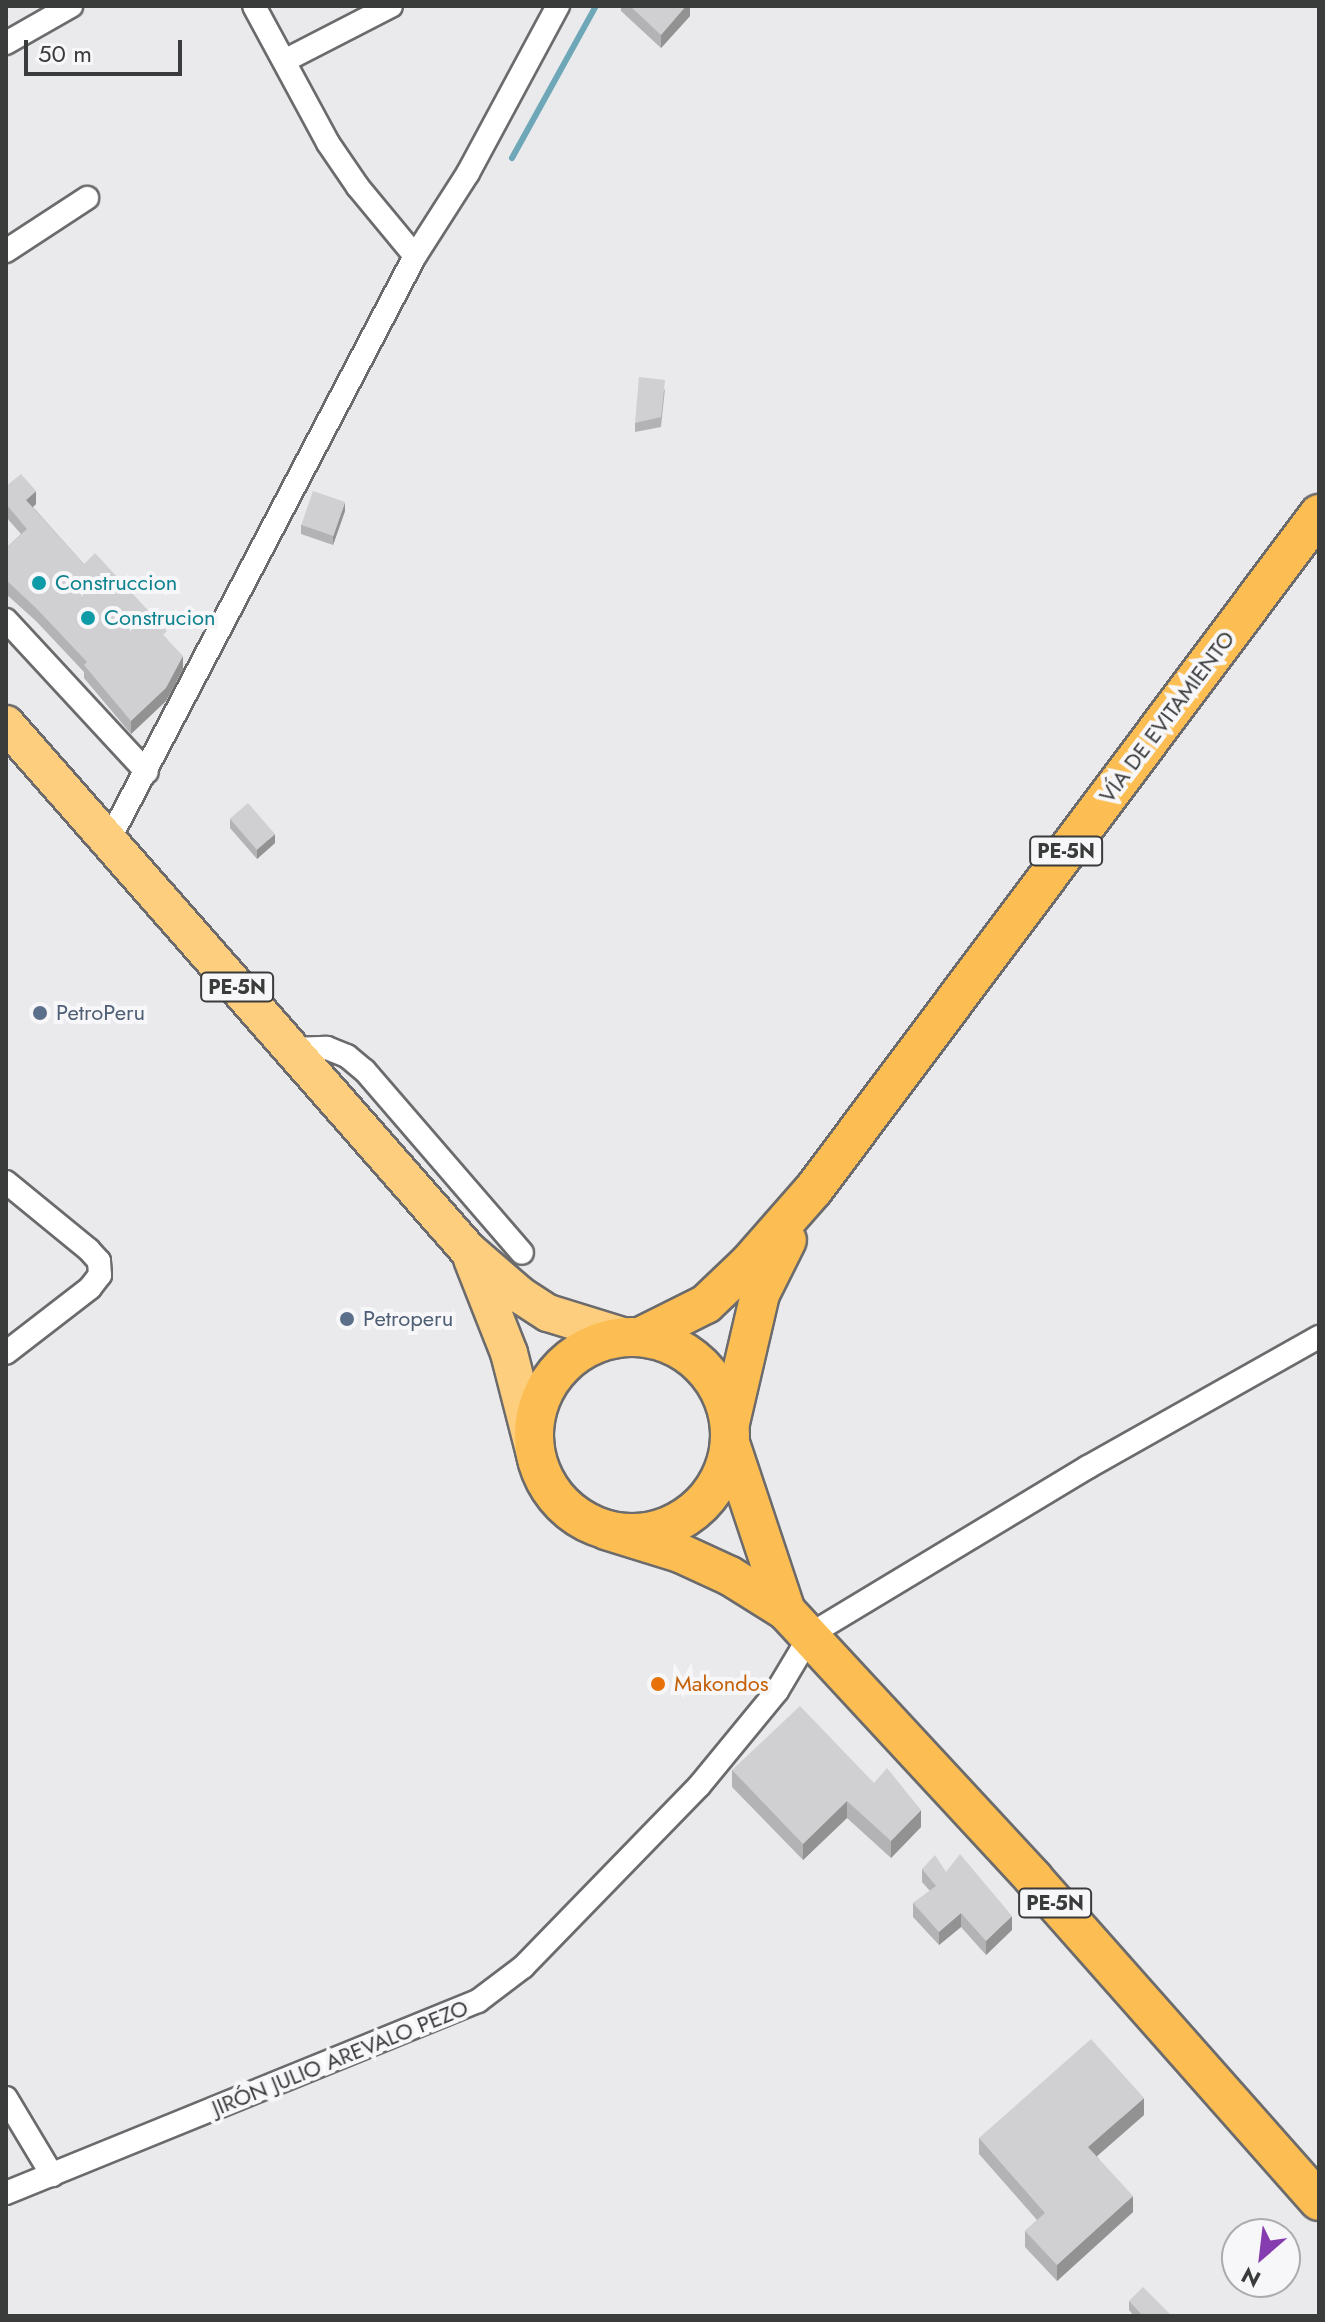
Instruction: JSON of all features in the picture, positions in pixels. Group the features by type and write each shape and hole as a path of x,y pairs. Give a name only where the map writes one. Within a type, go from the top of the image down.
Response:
{"highway":[{"name":"VÍA DE EVITAMIENTO","path":"633,1337 706,1304 749,1263 814,1189 1319,514"},
{"name":"VÍA DE EVITAMIENTO","path":"731,1435 760,1294 814,1189"},
{"path":"633,1337 673,1345 701,1364 721,1391 731,1435 721,1479 701,1506 673,1525 640,1534 606,1530 583,1521 563,1505 547,1485 537,1462 534,1433 539,1404 552,1378 572,1357 598,1343 633,1337"},
{"name":"PE-5N","path":"731,1435 798,1622"},
{"name":"PE-5N","path":"606,1530 680,1553 730,1576 798,1622 1319,2201"}],"main road":[{"name":"PE-5N","path":"6,724 468,1250 520,1295 548,1313 633,1337"},
{"name":"PE-5N","path":"468,1250 509,1353 537,1462"}],"street":[{"path":"6,43 71,6"},
{"path":"254,6 286,60 328,143 358,187 415,256"},
{"path":"286,60 391,6"},
{"path":"109,840 415,256 468,173 558,6"},
{"path":"6,251 87,198"},
{"path":"6,620 147,772"},
{"path":"292,1049 327,1048 347,1056 365,1071 522,1253"},
{"path":"6,1182 89,1250 99,1261 100,1275 90,1288 6,1353"},
{"path":"798,1622 1088,1467 1319,1337"},
{"name":"JIRÓN JULIO AREVALO PEZO","path":"6,2193 478,2001 523,1967 699,1786 777,1691 798,1622"},
{"path":"6,2098 52,2175"}],"building":[{"path":"630,6 686,6 661,35"},
{"path":"639,377 665,380 661,417 635,423"},
{"path":"21,474 36,491 26,500 84,564 95,553 167,631 163,635 183,656 166,688 131,721 84,665 87,662 6,580 6,548 27,529 6,504 6,486"},
{"path":"313,491 345,502 333,536 301,525"},
{"path":"248,803 275,834 257,850 230,819"},
{"path":"800,1706 874,1783 887,1768 921,1810 891,1841 847,1801 803,1844 732,1770"},
{"path":"960,1854 1012,1916 986,1941 961,1913 939,1932 913,1903 936,1886 922,1869 935,1855 946,1872"},
{"path":"1091,2039 1144,2098 1088,2147 1133,2196 1057,2265 1025,2231 1045,2213 979,2138"},
{"path":"1143,2287 1172,2316 1143,2316 1129,2301"}],"waterway":[{"path":"512,158 596,6"}],"place":[{"name":"Construccion","path":"39,583"},
{"name":"Construcion","path":"88,618"},
{"name":"PetroPeru","path":"40,1013"},
{"name":"Petroperu","path":"347,1319"},
{"name":"Makondos","path":"658,1684"}]}
